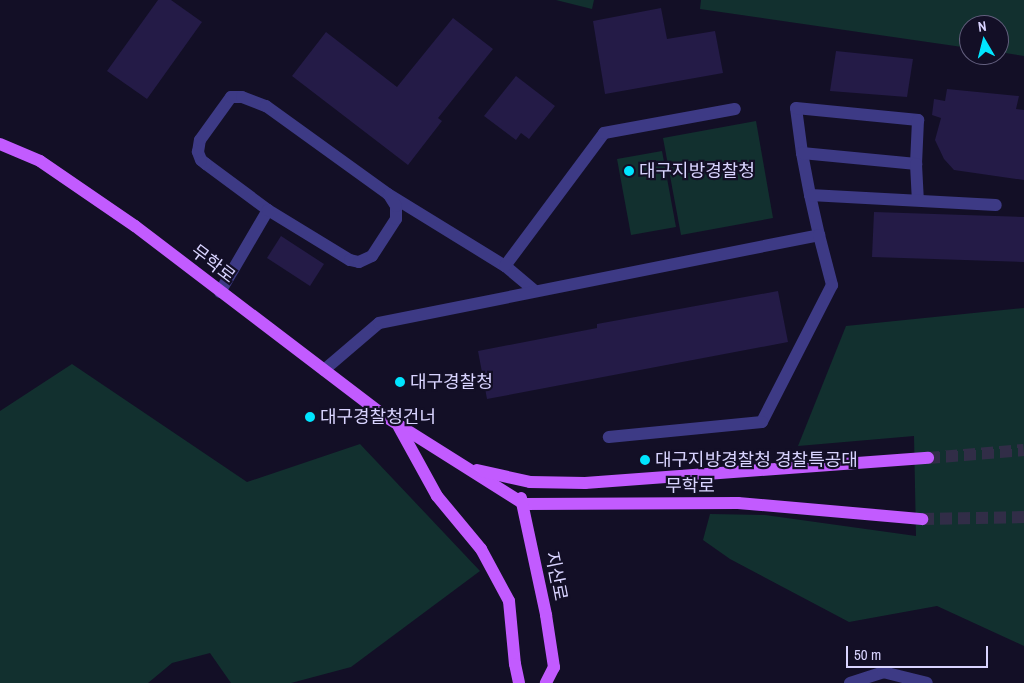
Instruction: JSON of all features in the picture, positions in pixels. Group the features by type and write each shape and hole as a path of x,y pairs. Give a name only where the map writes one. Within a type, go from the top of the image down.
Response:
{"main road":[{"name":"무학로","path":"0,144 40,161 135,226 220,292 398,424 524,504 738,503 922,519"},
{"name":"무학로","path":"398,424 437,496 481,548 509,601 515,664 520,683"},
{"name":"무학로","path":"467,468 530,482 585,483 928,458"},
{"name":"지산로","path":"510,478 524,504 554,666 546,683"}],"street":[{"path":"388,194 396,206 396,219 372,256 359,262 350,260 268,210 206,164 201,160 198,152 200,140 230,98 242,97 266,106 388,194 505,266 535,291"},
{"path":"609,437 762,422 832,285 810,195 796,108 918,120 916,164 918,200"},
{"path":"505,266 604,133 735,109"},
{"path":"802,153 916,164"},
{"path":"810,195 996,205"},
{"path":"220,292 268,210"},
{"path":"324,370 379,323 819,235"},
{"path":"850,683 883,672 928,683"}],"green space":[{"path":"556,0 594,0 592,9"},
{"path":"701,0 1024,0 1024,56 1009,54 1009,15 959,15 959,47 700,9"},
{"path":"756,121 773,218 681,235 663,138"},
{"path":"662,151 676,227 631,235 617,159"},
{"path":"1024,308 1024,646 937,606 849,622 730,559 703,540 710,514 765,515 916,536 914,436 798,446 846,326"},
{"path":"72,364 247,482 360,444 480,571 351,667 291,683 231,683 210,653 172,663 148,683 0,683 0,411"}],"building":[{"path":"158,0 171,0 202,22 147,99 107,71"},
{"path":"661,8 667,39 715,31 723,73 605,94 593,21"},
{"path":"453,18 493,49 438,118 442,121 408,165 292,76 326,32 397,87"},
{"path":"836,51 913,59 907,97 830,91"},
{"path":"516,76 555,106 529,139 521,133 516,140 484,116"},
{"path":"947,89 1019,96 1016,109 1024,110 1024,180 954,170 944,159 935,140 941,118 932,115 934,99 945,101"},
{"path":"874,212 1024,217 1024,262 872,257"},
{"path":"281,236 324,264 310,286 267,258"},
{"path":"778,291 788,342 487,399 478,351 597,328 597,324"}],"tunnel":[{"path":"928,458 1024,450"},
{"path":"922,519 1024,517"}],"place":[{"name":"대구지방경찰청","path":"629,171"},
{"name":"대구경찰청","path":"400,382"},
{"name":"대구경찰청건너","path":"310,417"},
{"name":"대구지방경찰청 경찰특공대","path":"645,460"}]}
